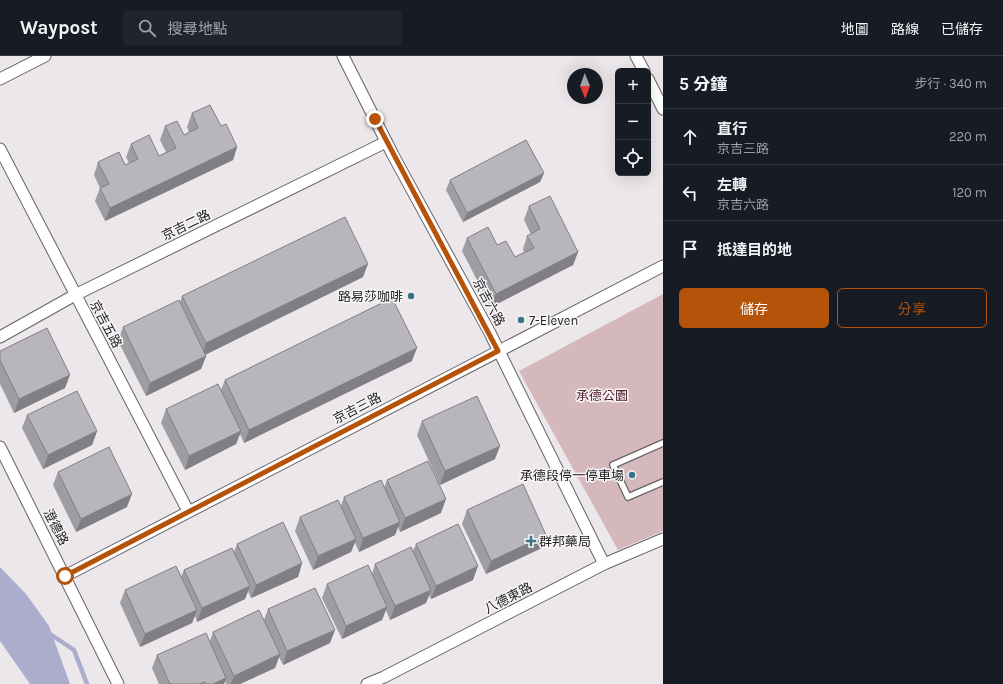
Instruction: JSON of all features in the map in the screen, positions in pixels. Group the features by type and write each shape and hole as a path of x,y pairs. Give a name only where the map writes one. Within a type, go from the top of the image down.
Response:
{"street":[{"path":"0,79 45,56"},
{"name":"京吉六路","path":"344,56 386,142 498,351 604,564"},
{"path":"636,56 642,68"},
{"path":"651,85 663,108"},
{"name":"京吉二路","path":"0,337 75,296 386,142"},
{"name":"京吉五路","path":"0,150 188,511"},
{"name":"京吉三路","path":"65,576 663,266"},
{"name":"澄德路","path":"0,447 118,684"},
{"name":"八德東路","path":"367,684 386,680 604,564 663,538"}],"lane":[{"path":"663,443 613,465 628,497 663,482"}],"green space":[{"name":"承德公園","path":"663,294 663,531 618,550 519,371"}],"water":[{"path":"0,567 26,594 49,626 70,684 30,684 0,641"}],"building":[{"path":"210,105 221,126 226,124 237,147 110,208 100,188 109,184 98,162 119,152 125,165 138,159 131,144 149,135 159,156 176,148 165,126 177,121 184,135 198,128 192,113"},
{"path":"526,140 544,173 467,213 450,180"},
{"path":"550,196 578,252 496,294 467,238 488,227 497,245 506,241 515,257 534,248 527,236 540,229 529,206"},
{"path":"345,217 368,264 206,343 182,296"},
{"path":"392,298 417,348 249,430 225,380"},
{"path":"179,300 206,356 150,383 123,327"},
{"path":"47,328 70,375 19,399 0,360 0,351"},
{"path":"218,384 241,431 189,456 166,409"},
{"path":"77,391 97,431 48,455 27,415"},
{"path":"477,396 500,446 445,471 422,421"},
{"path":"109,447 132,494 81,519 58,472"},
{"path":"428,461 446,499 405,518 387,480"},
{"path":"381,480 400,522 363,538 344,497"},
{"path":"523,484 546,535 491,561 467,510"},
{"path":"338,500 356,539 318,556 300,517"},
{"path":"283,522 302,563 256,585 237,544"},
{"path":"458,524 478,566 436,586 416,544"},
{"path":"411,547 431,590 395,606 375,564"},
{"path":"232,548 250,586 202,608 184,570"},
{"path":"368,565 387,607 346,626 327,584"},
{"path":"176,566 197,610 145,634 125,590"},
{"path":"315,588 335,630 287,651 268,609"},
{"path":"259,610 280,654 234,676 213,632"},
{"path":"206,633 226,678 213,684 206,684 205,682 199,684 170,684 157,655"}],"waterway":[{"path":"47,632 74,650 87,684"}],"place":[{"name":"路易莎咖啡","path":"411,296"},
{"name":"7-Eleven","path":"521,320"},
{"name":"承德段停一停車場","path":"632,475"},
{"name":"群邦藥局","path":"531,541"}],"route":[{"path":"65,576 498,351 490,332 393,155 375,119"}]}
